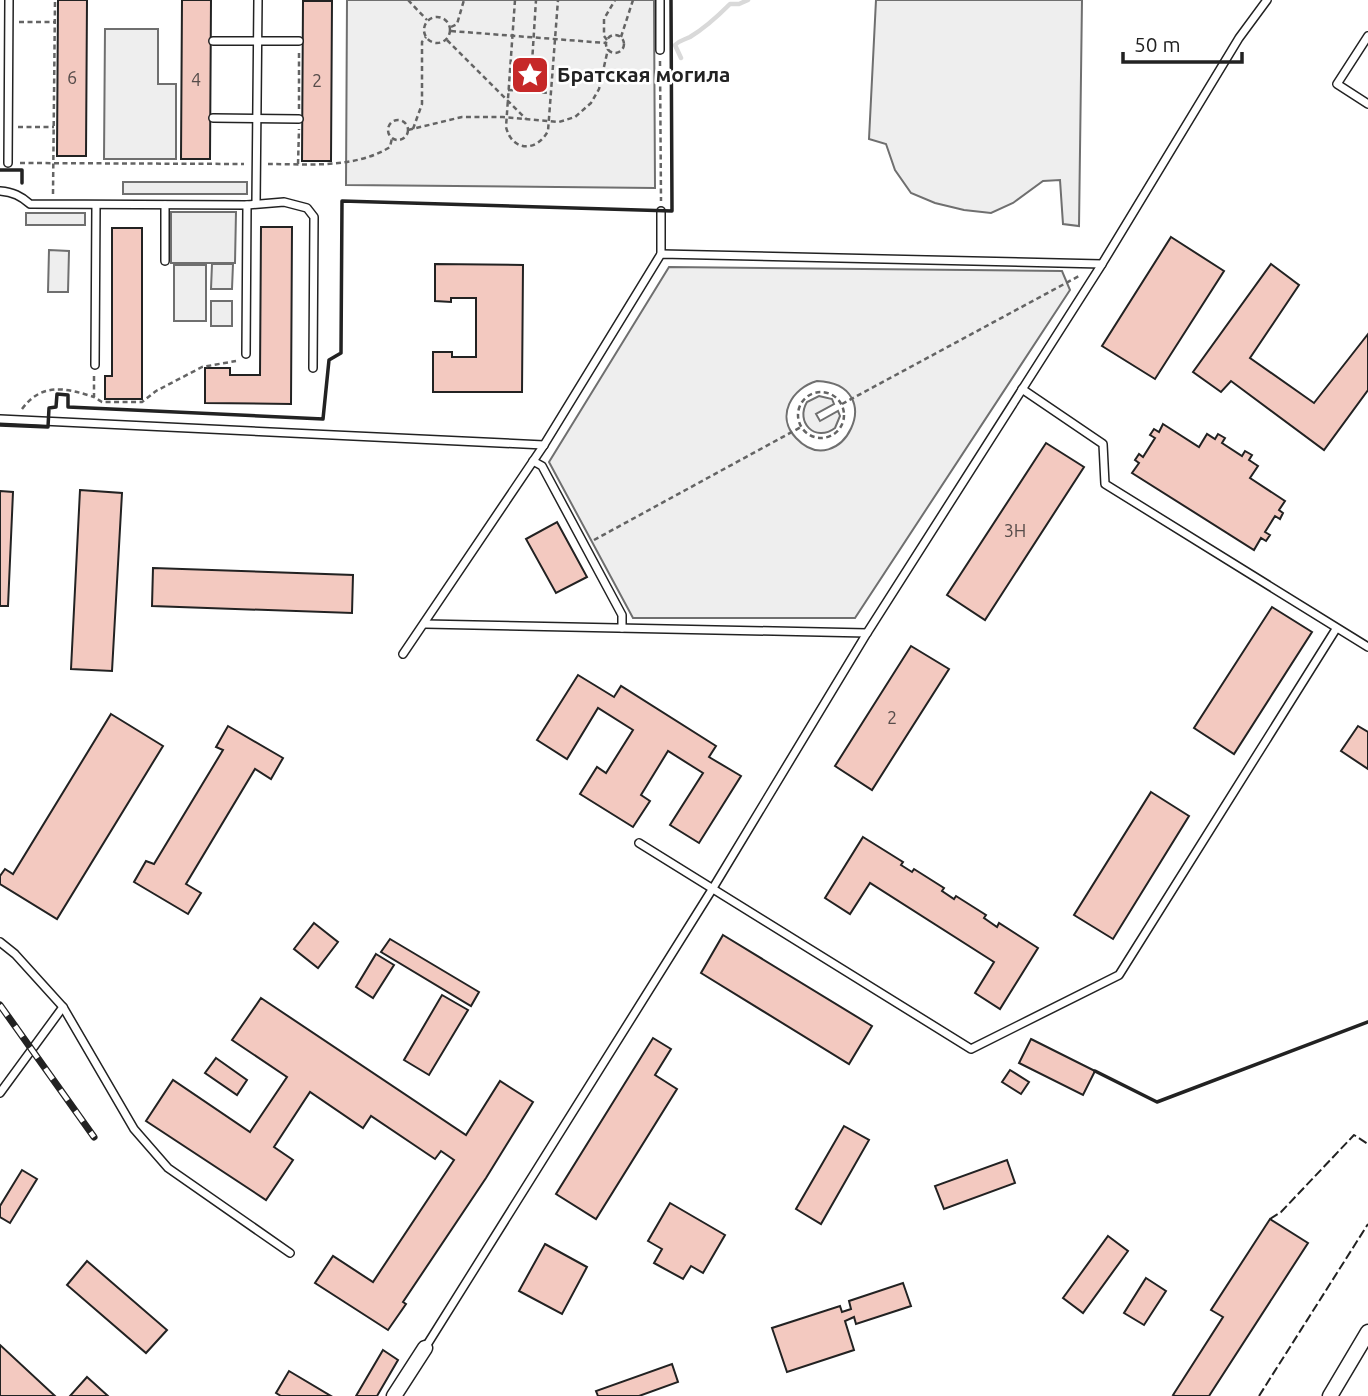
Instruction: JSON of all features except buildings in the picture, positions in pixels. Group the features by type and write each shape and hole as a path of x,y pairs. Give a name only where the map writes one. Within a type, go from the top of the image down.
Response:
{"street":[{"path":"1330,1396 1368,1332"},
{"path":"394,1396 425,1348"}],"lane":[{"path":"9,0 4,68 9,163"},
{"path":"256,203 258,0"},
{"path":"660,0 660,50"},
{"path":"425,1348 713,888 867,633 1102,264 1239,38 1267,0"},
{"path":"1368,36 1337,84 1368,104"},
{"path":"213,41 299,41"},
{"path":"213,118 299,119"},
{"path":"0,191 21,197 30,204 256,203 307,208 314,217 313,368"},
{"path":"94,365 96,205"},
{"path":"165,205 165,261"},
{"path":"247,205 247,354"},
{"path":"403,654 544,445 661,254 661,211"},
{"path":"661,254 1102,264"},
{"path":"1022,389 1103,444 1105,484 1368,647"},
{"path":"0,419 544,445"},
{"path":"533,461 542,466 622,615 622,628"},
{"path":"425,624 867,633"},
{"path":"639,843 971,1049 1119,975 1336,629"},
{"path":"0,942 15,954 63,1007 134,1129 168,1168 290,1253"},
{"path":"0,1093 63,1007"}],"path":[{"path":"53,204 55,0"},
{"path":"408,0 428,21"},
{"path":"447,40 450,29 457,24 464,0"},
{"path":"515,0 506,132 510,139 522,147 536,145 548,131 558,0"},
{"path":"531,63 536,0"},
{"path":"608,49 612,53 620,52 624,45 621,37 633,0"},
{"path":"392,138 402,139 408,130 453,118 566,121 575,117 591,103 599,89 608,49 604,36 604,19 613,1"},
{"path":"447,40 435,43 426,37 424,27 428,21 440,17 445,19 450,29"},
{"path":"9,22 54,22"},
{"path":"450,29 555,39 606,41 614,35 621,37"},
{"path":"413,128 422,104 422,42 426,37"},
{"path":"447,40 526,119"},
{"path":"298,164 299,41"},
{"path":"660,50 661,211"},
{"path":"508,90 551,93"},
{"path":"9,163 298,164 367,158 390,147 392,138 387,130 393,121 403,121 408,130"},
{"path":"9,127 54,127"},
{"path":"842,404 1079,276"},
{"path":"13,420 29,399 40,392 55,389 76,391 102,402 142,402 156,391 202,367 237,361 247,354"},
{"path":"94,365 94,397"},
{"path":"827,392 842,404 845,416 843,424 832,436 816,438 808,435 801,427 797,414 799,406 810,394 827,392"},
{"path":"584,545 801,427"}],"shaded area":[{"path":"347,0 654,0 655,188 346,185"},
{"path":"876,0 1082,0 1079,226 1063,224 1060,180 1043,181 1013,203 991,213 935,203 911,193 895,170 886,144 869,139"},
{"path":"105,29 158,29 158,84 176,84 176,159 104,159"},
{"path":"123,182 247,182 247,194 123,194"},
{"path":"171,212 236,212 235,263 171,263"},
{"path":"26,213 85,213 85,225 26,225"},
{"path":"49,250 69,251 68,292 48,292"},
{"path":"212,264 233,264 232,289 211,289"},
{"path":"174,265 206,265 206,321 174,321"},
{"path":"669,267 1062,271 1070,290 855,618 633,618 549,462","holes":["817,381 839,386 852,398 855,413 851,428 842,441 828,449 813,449 796,438 790,430 787,421 789,404 800,390"]},
{"path":"211,301 232,301 232,326 211,326"},
{"path":"819,396 832,399 834,404 816,414 820,421 838,411 840,416 835,428 828,432 814,432 805,423 804,409 807,402"}],"waterway":[{"path":"681,58 675,45 677,43 701,30 730,4 748,0"}],"railway":[{"path":"0,1005 94,1137"}],"fence":[{"path":"1270,1219 1281,1212 1354,1135 1368,1144"},
{"path":"1259,1396 1368,1224"}],"wall":[{"path":"0,425 48,427 49,408 56,407 57,394 68,395 68,407 323,419 329,360 341,353 342,201 672,211 671,0"},
{"path":"0,170 22,170 22,183"},
{"path":"1095,1071 1157,1102 1368,1022"}],"place":[{"name":"Братская могила","path":"530,75"}]}
